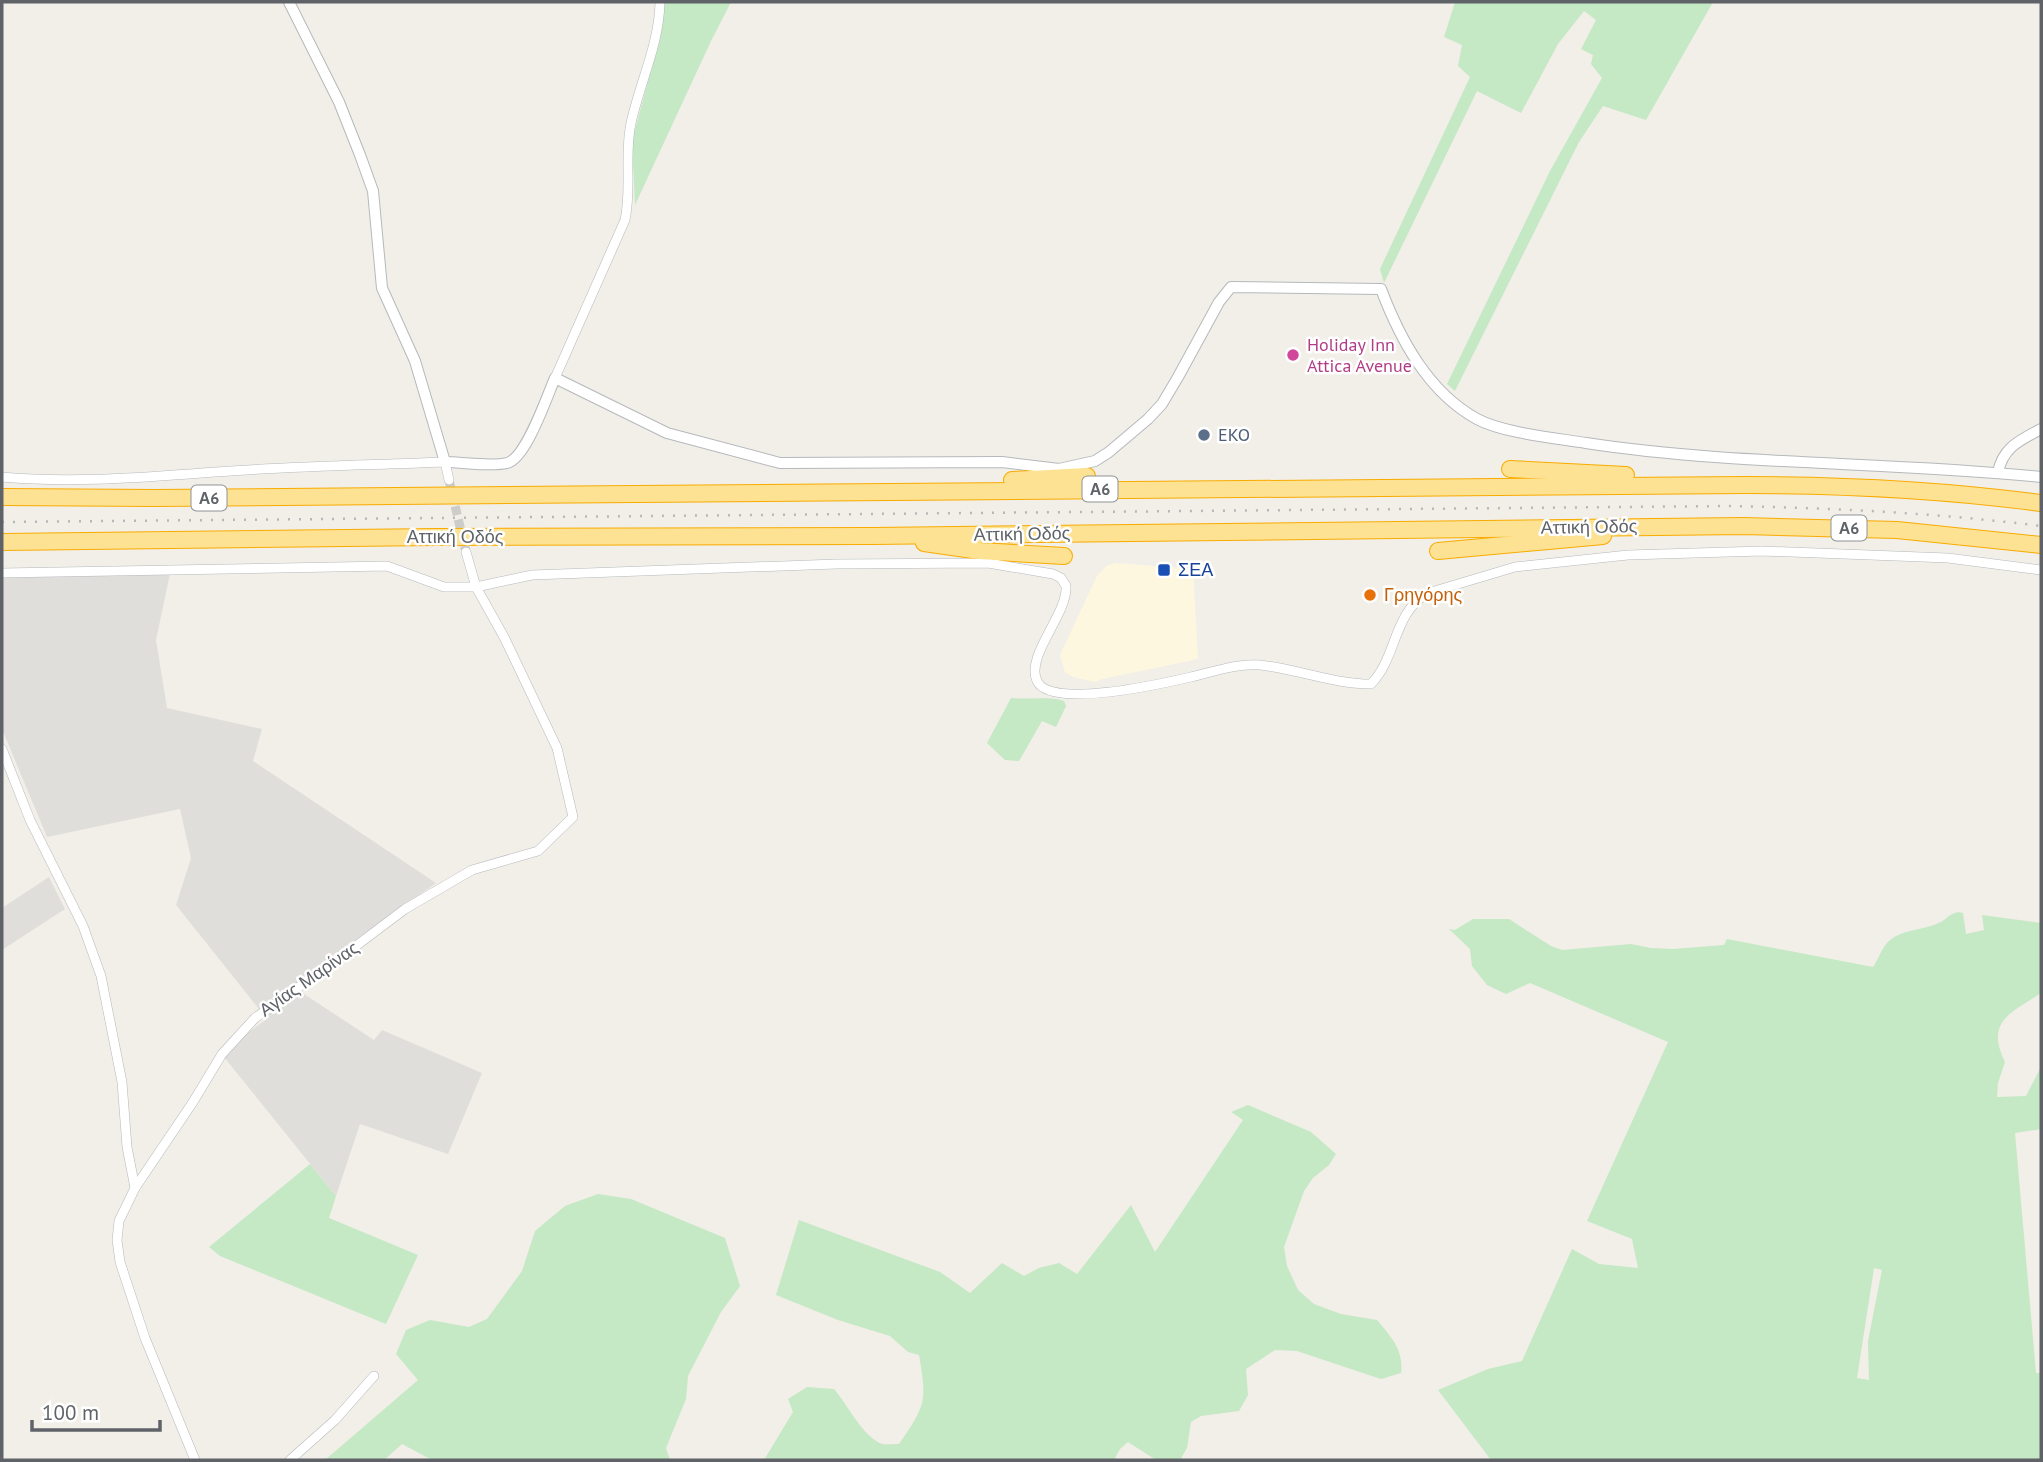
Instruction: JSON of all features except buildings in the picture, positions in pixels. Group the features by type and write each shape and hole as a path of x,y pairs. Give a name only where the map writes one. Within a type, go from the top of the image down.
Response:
{"highway":[{"path":"1510,469 1636,476 1676,485"},
{"path":"771,491 841,482 984,481 1087,476"},
{"name":"Α6","path":"2,497 1676,485 1863,487 2041,503"},
{"path":"1438,551 1615,535 1674,526"},
{"name":"Αττική Οδός","path":"2,542 873,536 1674,526 1858,528 2041,545"},
{"path":"873,536 980,551 1064,556"},
{"path":"2,551 19,550 50,541"}],"street":[{"path":"289,2 339,102 373,191 382,288 415,361 449,480"},
{"path":"2,477 32,480 129,479 235,471 445,462 504,464 514,460 523,449 625,220 629,200 628,138 631,120 652,57 660,2"},
{"path":"555,378 667,433 780,463 1002,462 1059,469 1095,461 1110,452 1148,419 1173,386 1219,302 1231,287 1381,289 1398,333 1440,389 1462,410 1479,420 1504,428 1651,453 2041,477"},
{"path":"1998,473 2004,453 2041,429"},
{"path":"2,573 387,566 444,587 476,587 532,575 691,568 920,562 988,564 1032,569 1061,578 1066,586 1064,602 1038,659 1035,672 1038,684 1054,694 1121,692 1236,667 1258,665 1310,676 1371,684 1416,599 1515,567 1628,555 1762,551 1948,558 2041,570"},
{"path":"466,552 476,587"},
{"name":"Αγίας Μαρίνας","path":"195,1460 145,1338 120,1262 117,1240 119,1221 135,1188 222,1054 255,1018 405,909 472,870 538,851 573,817 557,748 504,637 476,587"},
{"path":"2,749 30,820 83,926 101,976 122,1082 127,1147 135,1188"},
{"path":"290,1460 335,1420 374,1376"}],"shaded area":[{"path":"1115,563 1193,569 1198,659 1095,682 1073,677 1065,672 1060,655 1097,576 1106,566"},
{"path":"171,569 156,640 167,708 262,729 253,761 436,883 297,981 304,994 374,1040 382,1030 482,1073 448,1154 360,1124 336,1196 224,1057 243,1036 267,1019 176,905 191,858 180,809 47,837 2,729 2,575"},
{"path":"49,877 65,909 2,950 2,908"}],"green space":[{"path":"665,2 731,2 635,205 632,141 658,44"},
{"path":"1455,2 1713,2 1646,120 1603,106 1579,142 1455,391 1447,384 1550,171 1602,78 1591,64 1593,55 1581,49 1596,20 1584,11 1558,44 1521,113 1477,91 1384,283 1380,269 1470,77 1458,66 1462,45 1444,37"},
{"path":"1011,698 1045,698 1064,701 1066,706 1056,727 1042,721 1019,761 1005,760 987,743"},
{"path":"1958,912 1963,913 1966,934 1984,930 1982,915 2041,923 2041,993 2011,1013 2000,1027 1998,1037 2005,1062 1998,1083 1997,1097 2026,1096 2041,1067 2041,1129 2015,1133 2036,1373 2041,1373 2041,1460 1491,1460 1438,1390 1488,1369 1522,1361 1572,1249 1599,1264 1638,1268 1632,1239 1587,1221 1668,1042 1530,983 1506,994 1487,985 1472,966 1470,949 1449,929 1455,930 1473,919 1509,919 1551,946 1562,950 1631,944 1673,949 1724,945 1727,939 1873,967 1893,938 1937,924","holes":["1874,1268 1882,1270 1868,1341 1869,1380 1857,1378"]},
{"path":"1248,1105 1311,1132 1336,1154 1304,1191 1284,1247 1287,1266 1298,1290 1314,1304 1341,1314 1377,1320 1392,1338 1398,1351 1401,1373 1381,1379 1297,1351 1275,1350 1246,1369 1248,1395 1239,1411 1201,1416 1191,1422 1187,1448 1180,1460 1156,1460 1128,1442 1114,1460 764,1460 793,1412 788,1399 807,1387 834,1389 868,1434 882,1444 899,1444 915,1420 922,1402 923,1383 919,1355 908,1352 890,1336 838,1320 776,1295 799,1220 940,1272 970,1293 1002,1263 1024,1276 1039,1268 1059,1263 1077,1274 1131,1205 1155,1252 1243,1120 1231,1112"},
{"path":"310,1164 336,1196 329,1218 418,1255 386,1324 220,1256 209,1247"},
{"path":"598,1194 631,1199 725,1238 740,1286 721,1312 688,1376 686,1399 666,1448 670,1460 432,1460 402,1444 384,1460 325,1460 418,1380 396,1354 406,1330 430,1320 469,1327 487,1319 522,1271 535,1231 565,1206"}],"tunnel":[{"path":"449,480 466,552"}],"railway":[{"path":"2,522 1729,506 1885,512 2041,526"}],"place":[{"name":"Holiday Inn Attica Avenue","path":"1293,355"},
{"name":"EKO","path":"1204,435"},
{"name":"ΣΕΑ","path":"1164,570"},
{"name":"Γρηγόρης","path":"1370,595"}]}
